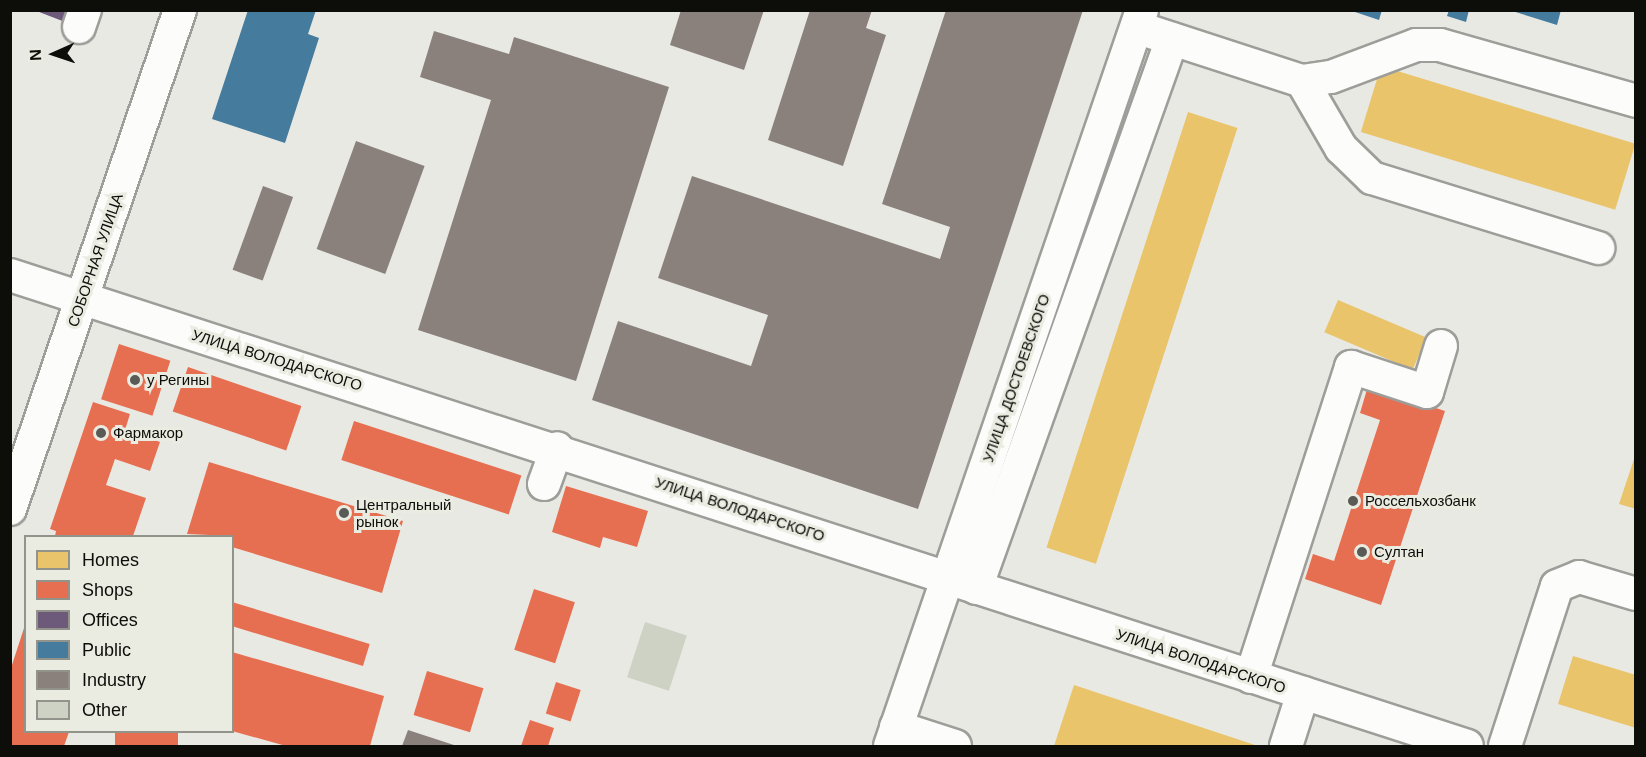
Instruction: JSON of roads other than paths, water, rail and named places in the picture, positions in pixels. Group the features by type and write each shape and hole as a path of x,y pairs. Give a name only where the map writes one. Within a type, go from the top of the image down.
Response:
{"street":[{"name":"СОБОРНАЯ УЛИЦА","path":"10,509 180,10"},
{"path":"1140,19 1172,39 1302,81 1331,77 1416,45 1440,45 1635,101"},
{"name":"УЛИЦА ДОСТОЕВСКОГО","path":"893,737 1140,19"},
{"path":"976,588 1172,39"},
{"path":"1302,81 1341,148 1372,178 1598,248"},
{"name":"УЛИЦА ВОЛОДАРСКОГО","path":"10,275 557,448 976,588 1467,747"},
{"path":"1251,677 1351,367 1427,392 1441,345"},
{"path":"544,484 557,448"},
{"path":"1505,747 1557,586 1579,577 1635,594"},
{"path":"1286,747 1303,693"},
{"path":"893,737 951,746"}],"place":[{"name":"у Регины","path":"135,380"},
{"name":"Фармакор","path":"101,433"},
{"name":"Россельхозбанк","path":"1353,501"},
{"name":"Центральный рынок","path":"344,513"},
{"name":"Султан","path":"1362,552"}]}
